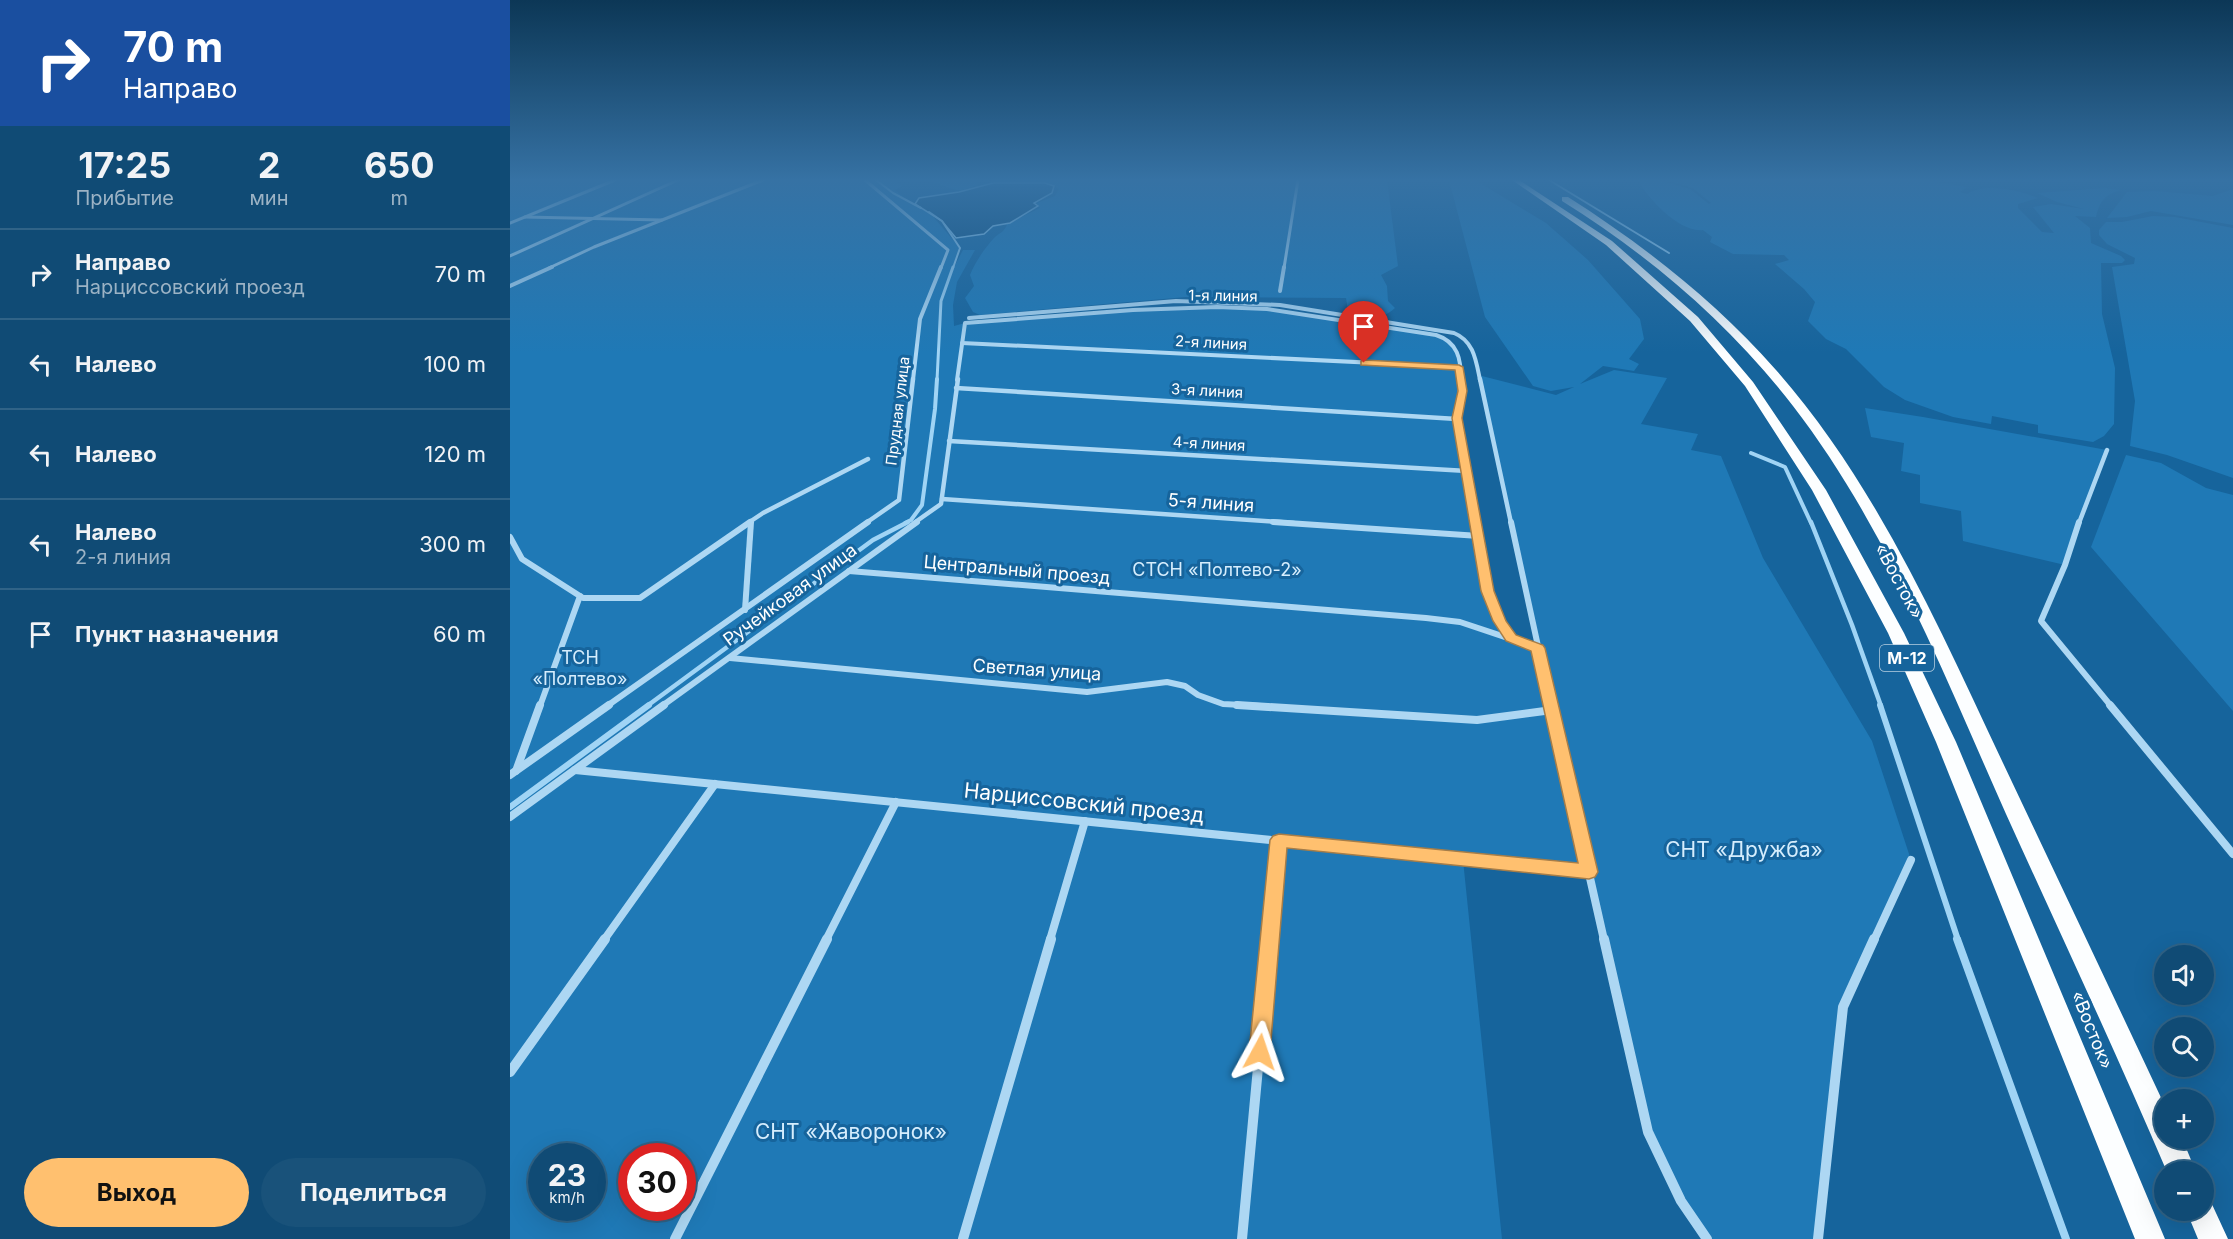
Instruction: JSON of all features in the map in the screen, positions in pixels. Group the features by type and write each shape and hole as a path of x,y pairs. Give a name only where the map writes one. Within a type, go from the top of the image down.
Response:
{"highway":[{"name":"«Восток»","path":"1601,238 1694,320 1749,384 1819,490 1896,633 1946,742 2150,1239"},
{"name":"«Восток»","path":"1624,238 1670,273 1735,331 1797,403 1852,484 1907,579 1934,634 2154,1112"},
{"path":"2205,1221 2213,1239"}],"street":[{"path":"510,256 550,238"},
{"path":"510,286 618,238"},
{"name":"Прудная улица","path":"745,610 899,500 920,319 948,250 934,238"},
{"path":"1280,291 1289,238"},
{"path":"942,499 962,343 967,321 1176,301 1280,305 1425,327 1464,337 1474,352 1538,648 1648,1132 1669,1182 1691,1219 1707,1239"},
{"name":"1-я линия","path":"967,321 1169,308 1267,309 1430,333 1445,337 1454,345 1458,354 1463,391 1457,418"},
{"name":"2-я линия","path":"962,343 1459,367"},
{"name":"3-я линия","path":"956,388 1457,418"},
{"path":"1457,418 1488,591 1500,621 1511,638"},
{"name":"4-я линия","path":"949,441 1467,471"},
{"path":"2107,450 2085,504 2066,565 2041,621 2233,854"},
{"path":"510,537 522,559 583,598 640,598 752,521 868,459"},
{"name":"5-я линия","path":"942,499 1479,536"},
{"name":"Ручейковая улица","path":"510,817 941,504 942,499"},
{"path":"513,773 745,610 752,521"},
{"name":"Центральный проезд","path":"849,571 1426,618 1460,622 1538,648"},
{"path":"513,773 580,596"},
{"name":"Светлая улица","path":"729,658 1087,692 1105,692 1155,683 1175,682 1212,701 1234,705 1477,720 1552,710"},
{"name":"Нарциссовский проезд","path":"575,770 1589,872"},
{"path":"510,1072 715,784"},
{"path":"675,1239 896,802"},
{"path":"963,1239 1085,821"},
{"path":"1242,1239 1279,840"},
{"path":"1818,1239 1843,1007 1911,860"}],"green space":[{"path":"510,238 951,238 960,248 953,269 963,250 975,250 957,282 953,305 954,326 965,323 1169,308 1267,309 1430,333 1454,345 1463,391 1457,419 1488,591 1511,638 1537,648 1478,375 1556,395 1574,387 1551,391 1533,386 1485,317 1464,238 1563,238 1588,260 1640,319 1644,339 1629,359 1639,364 1634,371 1603,366 1580,384 1614,370 1667,378 1641,424 1698,434 1691,450 1721,456 1763,558 1872,741 1911,860 1843,1007 1818,1239 1707,1239 1648,1132 1589,872 1463,860 1502,1239 510,1239"},
{"path":"994,238 1394,238 1398,266 1381,275 1387,286 1388,301 1395,308 1379,317 1362,318 1349,317 1346,298 1186,297 980,315 973,312 965,298 974,286 970,275 977,260"},
{"path":"1712,238 2091,238 2091,243 2125,260 2122,263 2101,263 2102,314 2115,368 2114,424 2104,436 2093,442 2038,433 2038,425 1992,416 1991,424 1953,417 1905,400 1884,387 1846,349 1826,339 1808,321 1815,302 1804,289 1775,264 1789,260 1784,255 1733,254 1710,242"},
{"path":"2102,238 2233,238 2233,478 2167,455 2130,446 2135,401 2112,267 2134,264 2135,258 2107,244"},
{"path":"1865,408 2107,450 2065,565 1963,541 1961,511 1920,503 1920,475 1901,471 1904,443 1871,437"},
{"path":"2126,455 2161,463 2206,488 2233,495 2233,711 2091,547"}],"waterway":[{"path":"953,238 960,248 953,268"},
{"path":"1644,238 1669,253"},
{"path":"937,380 941,301 953,267"},
{"path":"905,523 911,520 922,505 937,379"},
{"path":"1751,453 1785,467 1811,523"},
{"path":"647,706 873,540 908,522"},
{"path":"1811,522 1881,706"},
{"path":"510,807 649,705"},
{"path":"1880,705 1958,940"},
{"path":"1957,939 2066,1239"}],"route":[{"path":"1260,1052 1279,840 1589,872 1538,648 1511,638 1500,621 1488,591 1457,418 1463,391 1459,367 1364,363"}],"park label":[{"name":"СТСН «Полтево-2»","path":"1217,570"},
{"name":"ТСН «Полтево»","path":"580,668"},
{"name":"СНТ «Дружба»","path":"1744,850"},
{"name":"СНТ «Жаворонок»","path":"851,1132"}]}
